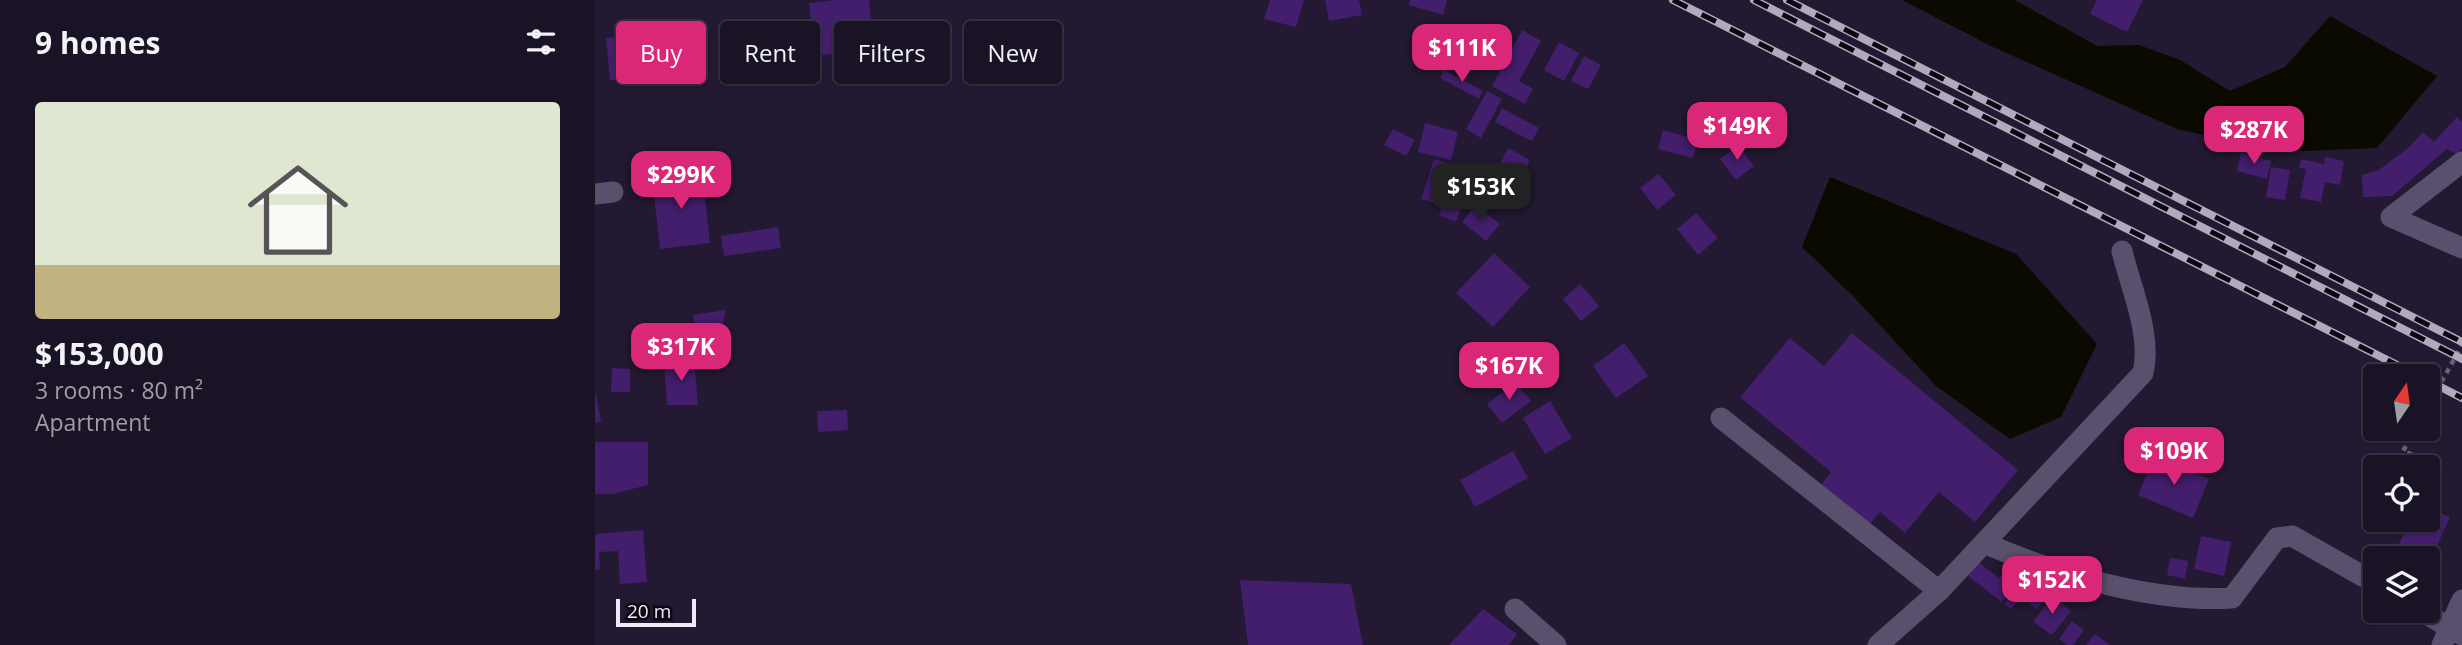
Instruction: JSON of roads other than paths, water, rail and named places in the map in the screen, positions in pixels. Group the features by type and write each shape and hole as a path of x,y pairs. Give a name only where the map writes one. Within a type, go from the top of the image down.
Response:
{"street":[{"path":"2462,162 2391,217 2462,248"},
{"path":"1878,645 1939,591 2143,373 2147,356 2145,341 2122,251"},
{"path":"1721,418 1939,591"},
{"path":"1984,543 2025,561 2117,587 2210,599 2232,598 2277,538 2292,536 2363,576"},
{"path":"2435,623 2451,636 2462,600"},
{"path":"1515,610 1556,645"}],"railway":[{"path":"1673,0 2395,364"},
{"path":"1754,0 2462,359"},
{"path":"1787,0 2462,342"},
{"path":"2440,387 2462,398"}]}
